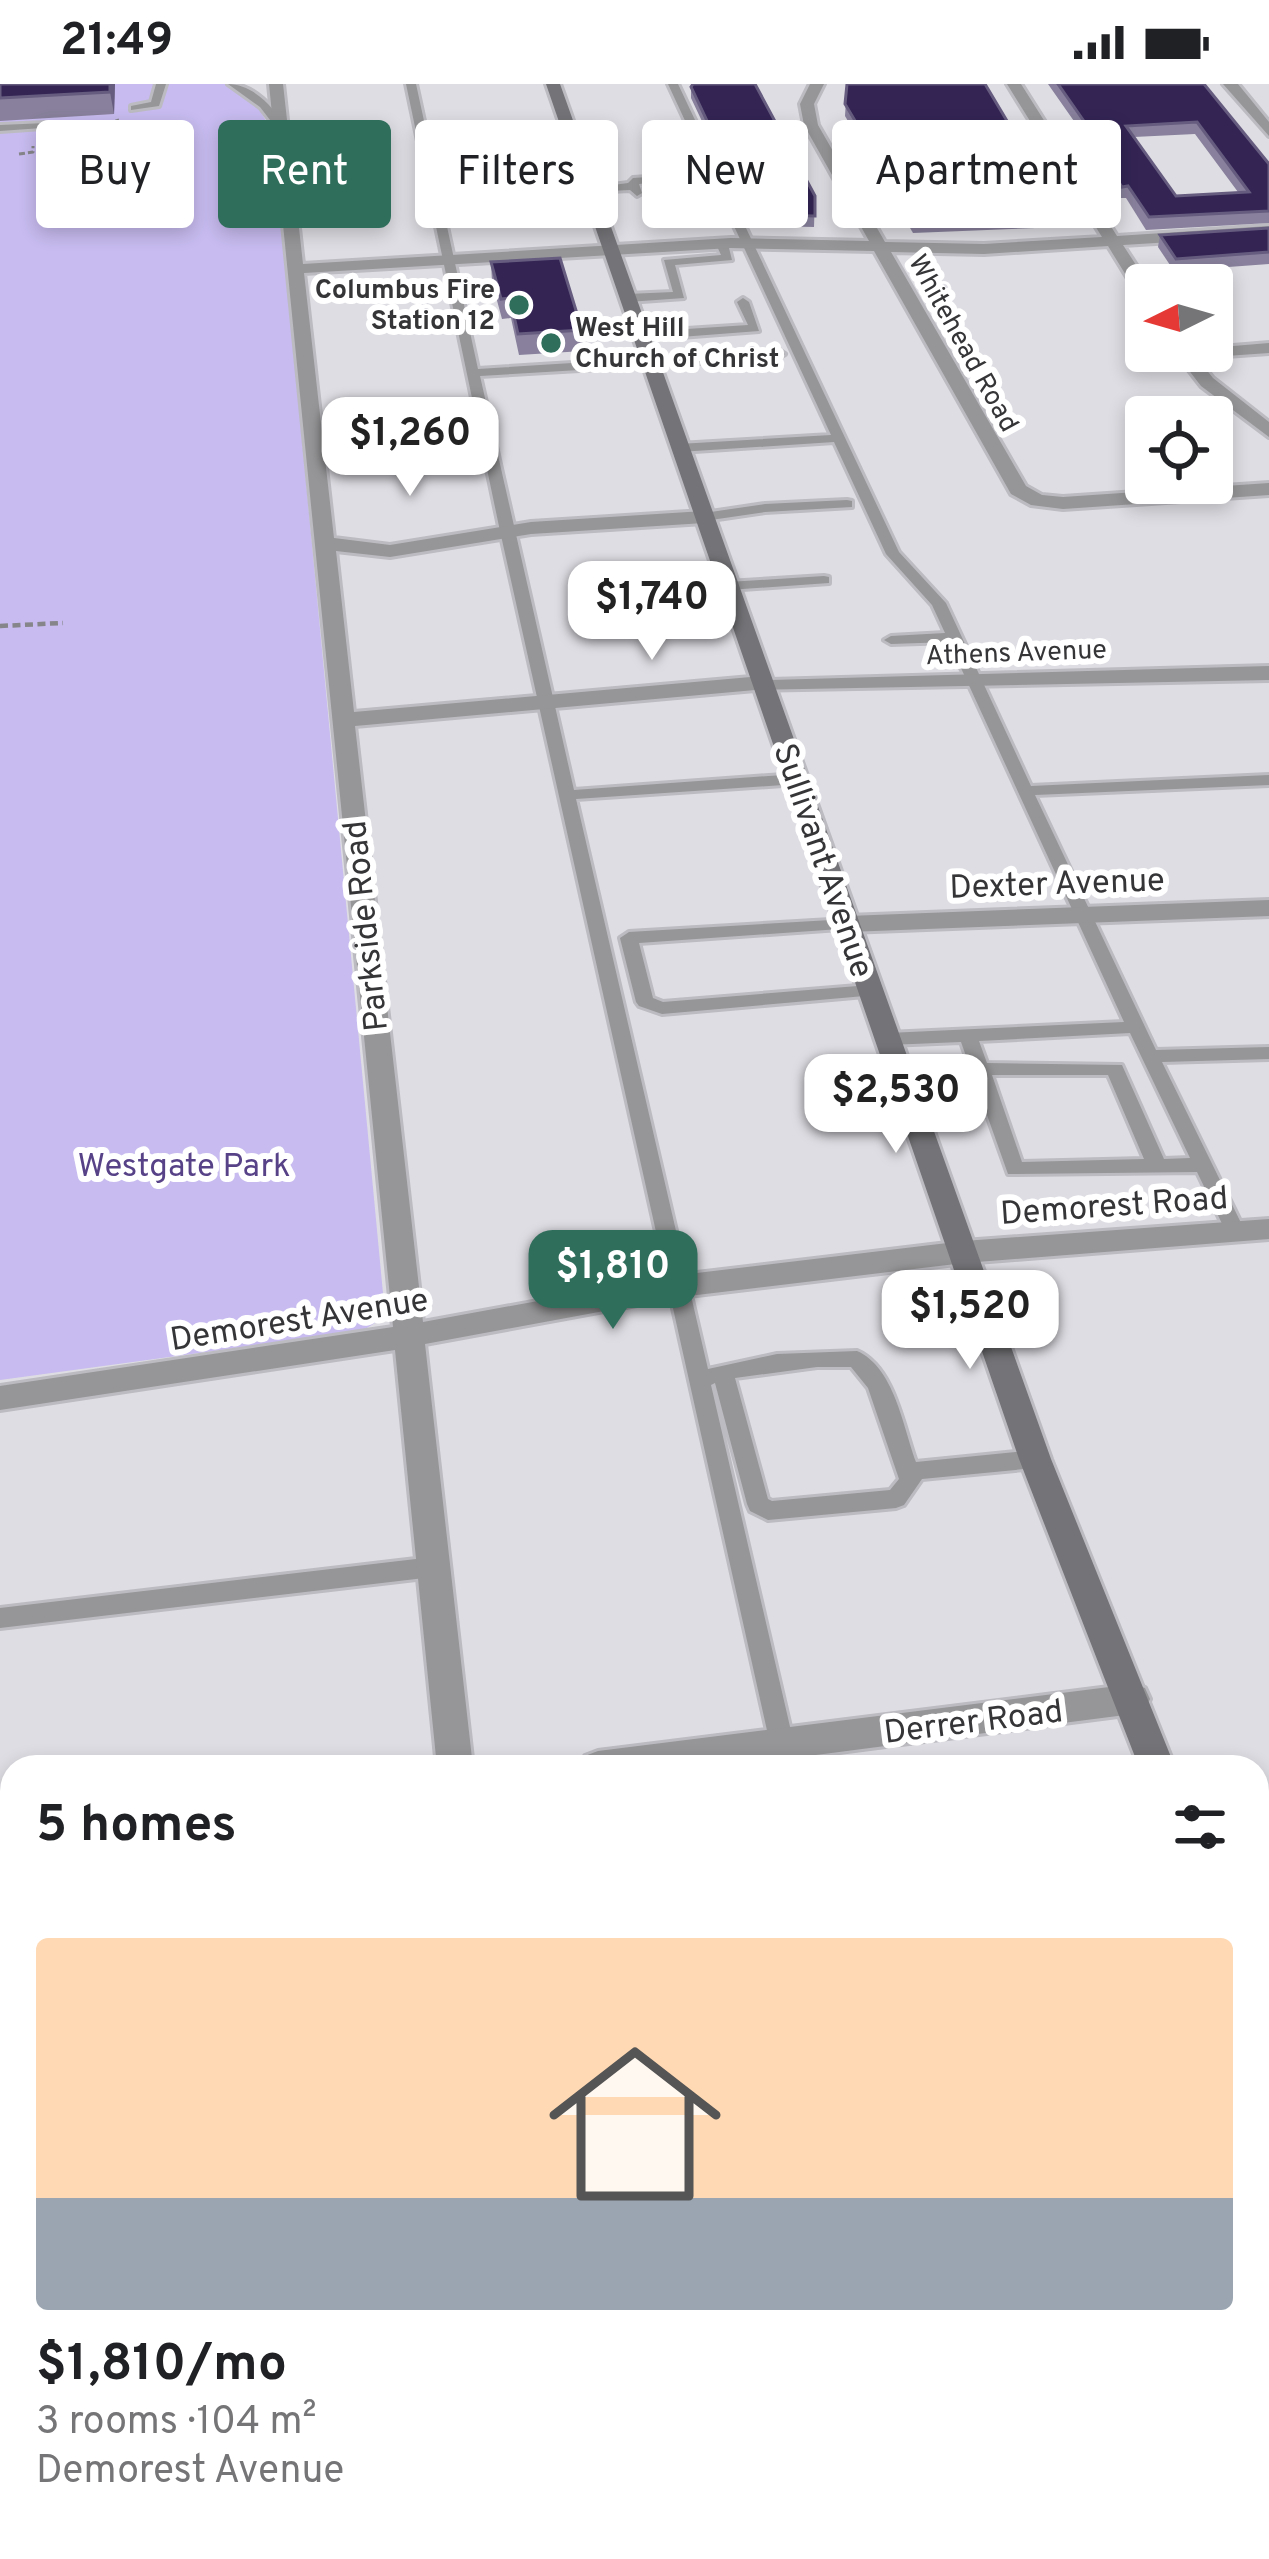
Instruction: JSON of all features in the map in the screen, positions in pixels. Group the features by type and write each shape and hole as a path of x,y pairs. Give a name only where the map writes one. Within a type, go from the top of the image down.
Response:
{"main road":[{"name":"Sullivant Avenue","path":"553,84 565,120"},
{"name":"Sullivant Avenue","path":"603,228 1035,1459 1153,1755"}],"street":[{"name":"Parkside Road","path":"276,84 280,120"},
{"name":"Whitehead Road","path":"817,84 807,104 811,125 1013,484 1026,496 1063,503 1269,489"},
{"path":"1015,84 1127,264"},
{"path":"1230,84 1266,126"},
{"name":"Parkside Road","path":"291,228 453,1755"},
{"path":"295,269 722,244 984,249 1269,231"},
{"path":"1233,350 1269,348"},
{"path":"1199,372 1269,431"},
{"path":"323,541 345,550 477,539 507,531 704,517"},
{"name":"Athens Avenue","path":"343,720 763,685 1269,673"},
{"name":"Dexter Avenue","path":"848,924 1269,908"},
{"name":"Demorest Road","path":"964,1252 1269,1229"},
{"name":"Demorest Avenue","path":"0,1398 407,1338 680,1286 964,1252"},
{"name":"Derrer Road","path":"751,1755 782,1744 1133,1700"}],"lane":[{"path":"129,110 155,104 161,84"},
{"path":"233,84 264,105 276,120"},
{"path":"411,84 507,531 782,1744"},
{"path":"673,84 893,554 939,603 1234,1232"},
{"path":"0,128 36,125"},
{"path":"618,190 636,190 633,181 642,180"},
{"path":"628,298 680,296 668,262 728,258 722,244"},
{"path":"641,336 755,328 743,302"},
{"path":"670,334 680,361"},
{"path":"472,373 779,354"},
{"path":"680,448 839,438"},
{"path":"704,517 848,504"},
{"path":"728,586 824,580"},
{"path":"891,640 955,638"},
{"path":"568,795 796,779"},
{"path":"1026,791 1269,780"},
{"path":"848,924 629,938 629,952 645,1002 662,1008 870,991"},
{"path":"888,1039 1137,1028"},
{"path":"1079,1030 1097,1066"},
{"path":"968,1035 1015,1169 1204,1165"},
{"path":"1151,1056 1269,1053"},
{"path":"980,1069 1115,1069 1157,1166"},
{"path":"699,1380 723,1372 825,1357 857,1359 878,1384 911,1481 896,1499 768,1510 758,1504 723,1372"},
{"path":"911,1472 1035,1459"},
{"path":"0,1618 433,1567"}],"path":[{"path":"116,120 129,110"},
{"path":"0,626 63,622"}],"green space":[{"name":"Westgate Park","path":"0,84 227,84 257,105 266,120 218,120 218,228 282,228 384,1304 378,1321 362,1331 0,1380"}],"building":[{"path":"0,84 110,84 110,92 0,98"},
{"path":"755,84 774,120 707,120 691,87"},
{"path":"847,84 985,84 1006,120 855,120 845,104"},
{"path":"1058,84 1204,84 1269,164 1269,211 1149,217 1128,186 1122,187 1121,120 1083,120","holes":["1197,122 1249,192 1176,196 1126,126"]},
{"path":"808,183 815,196 815,216 808,216"},
{"path":"1269,228 1269,252 1176,259 1160,235"},
{"path":"560,258 582,330 518,334 510,298 501,299 491,262"}],"place":[{"name":"Columbus Fire Station 12","path":"519,305"},
{"name":"West Hill Church of Christ","path":"551,343"}]}
